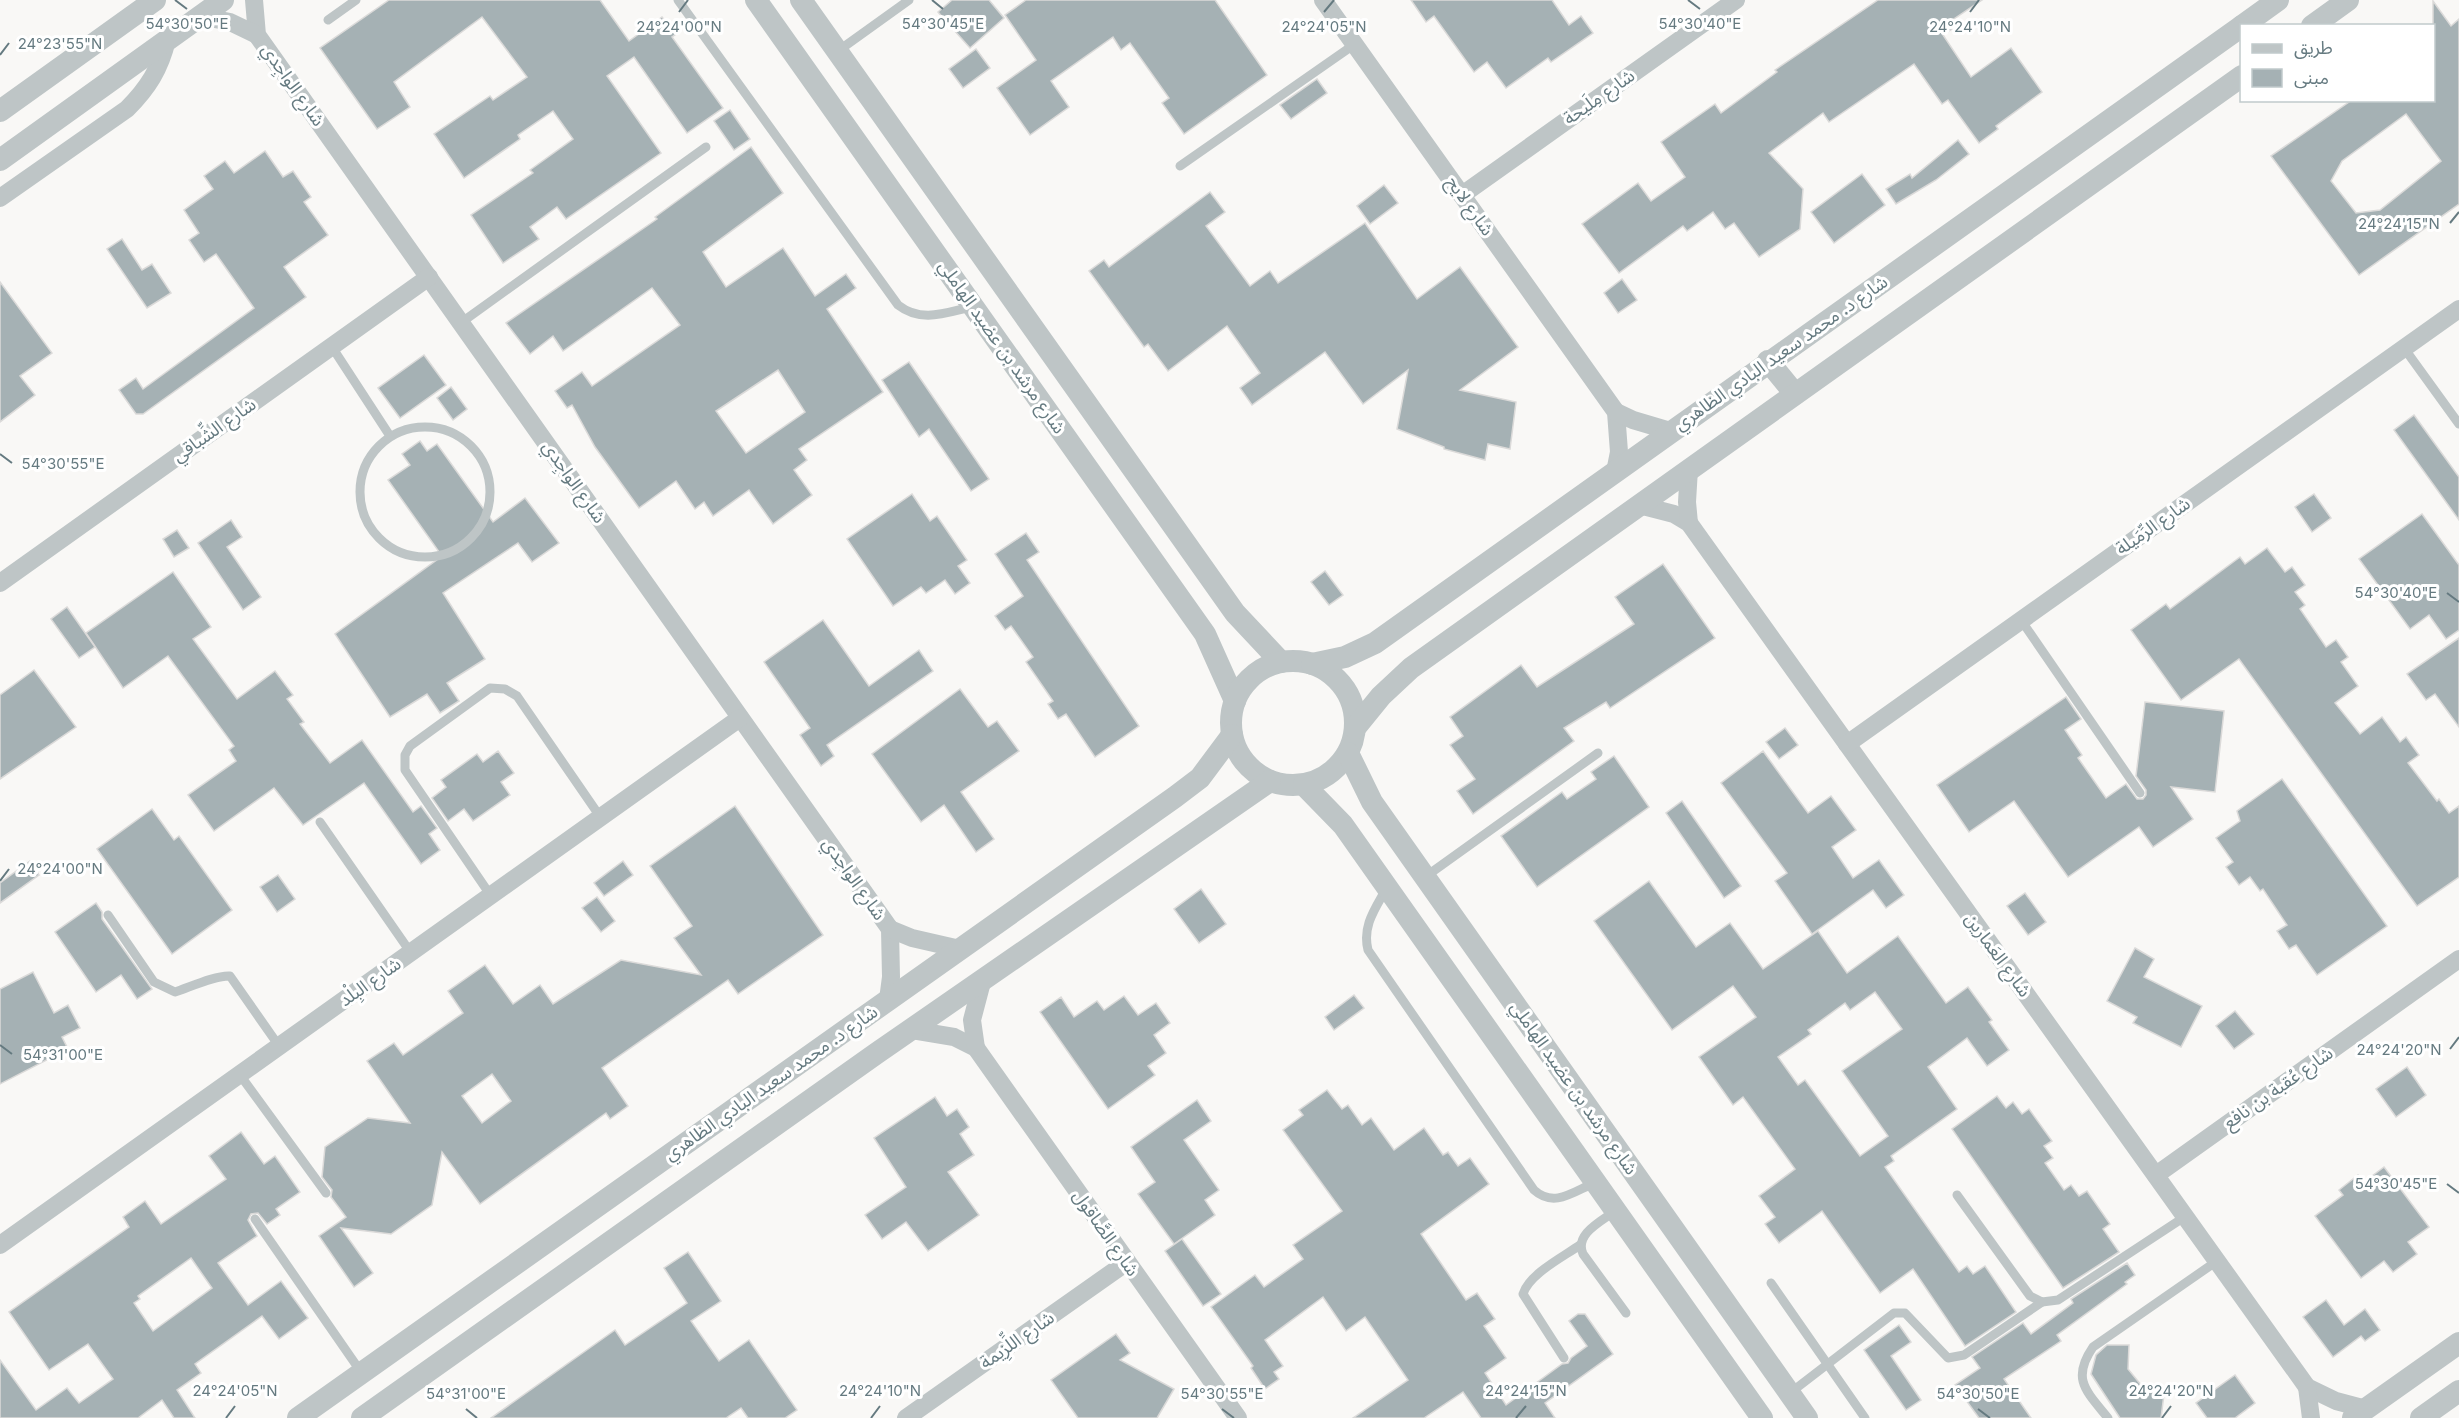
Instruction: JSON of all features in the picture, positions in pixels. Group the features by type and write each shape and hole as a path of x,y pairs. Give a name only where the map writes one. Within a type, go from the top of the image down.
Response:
{"street":[{"path":"0,111 155,0"},
{"path":"0,160 223,0"},
{"name":"شارع الواجِدي","path":"254,0 257,35"},
{"name":"شارع مرشد بن عضيد الهاملي","path":"756,0 1205,634 1235,701"},
{"name":"شارع مرشد بن عضيد الهاملي","path":"801,0 1236,613 1281,662"},
{"name":"شارع لايح","path":"1323,0 1616,412"},
{"name":"شارع مِلَيحة","path":"1462,195 1736,0"},
{"name":"شارع د. محمد سعيد البادي الظاهري","path":"2245,24 2278,0"},
{"path":"2315,24 2348,0"},
{"name":"شارع الواجِدي","path":"200,16 230,22 257,35 890,929 912,938 960,949"},
{"name":"شارع د. محمد سعيد البادي الظاهري","path":"1312,663 1345,657 1375,642 2240,27"},
{"path":"0,198 134,102 153,79 167,40"},
{"path":"1355,728 1381,696 1411,668 2240,77"},
{"name":"شارع الشِّباقي","path":"1,579 429,277"},
{"name":"شارع الرِّمَيلة","path":"1847,744 2459,309"},
{"path":"1768,361 1795,394"},
{"path":"1615,472 1619,453 1616,412 1633,420 1670,431"},
{"path":"1689,469 1687,502 1689,523"},
{"path":"1639,505 1674,514 1689,523"},
{"name":"شارع العَمارين","path":"1689,523 2307,1387 2311,1418"},
{"path":"1281,662 1312,663 1329,672 1342,684 1351,700 1356,717 1348,753 1337,768 1322,779 1304,785 1287,785 1270,781 1252,770 1239,754 1232,735 1231,718 1235,701 1245,683 1262,669 1281,662"},
{"name":"شارع البِلْد","path":"0,1245 740,718"},
{"name":"شارع د. محمد سعيد البادي الظاهري","path":"298,1418 1200,778 1232,735"},
{"name":"شارع مرشد بن عضيد الهاملي","path":"1348,753 1372,802 1808,1418"},
{"name":"شارع د. محمد سعيد البادي الظاهري","path":"363,1418 877,1053 1270,781"},
{"name":"شارع مرشد بن عضيد الهاملي","path":"1304,785 1343,825 1762,1418"},
{"name":"شارع الواجِدي","path":"888,1000 891,977 890,929"},
{"name":"شارع عُقبة بن نافع","path":"2156,1175 2459,959"},
{"name":"شارع الصَّاقول","path":"982,982 972,1020 976,1048 1238,1418"},
{"path":"858,1022 850,1040 856,1053 865,1055 877,1053"},
{"path":"912,1030 954,1037 976,1048"},
{"name":"شارع اللِّزِيمة","path":"906,1418 1127,1262"},
{"path":"2360,1414 2459,1343"},
{"name":"شارع العَمارين","path":"2307,1387 2360,1414"},
{"path":"2421,1418 2459,1391"}],"lane":[{"path":"328,20 356,0"},
{"path":"678,0 898,305 906,311 924,316 973,306"},
{"path":"838,51 909,0"},
{"path":"1180,166 1355,44"},
{"path":"462,322 706,147"},
{"path":"332,346 390,436"},
{"path":"2404,348 2459,424"},
{"path":"420,426 452,431 477,450 490,479 489,511 472,538 446,555 414,558 385,545 365,520 358,489 368,459 390,436 420,426"},
{"path":"2021,620 2140,793"},
{"path":"491,896 405,770 405,755 410,746 490,688 505,689 517,696 601,818"},
{"path":"1425,877 1598,753"},
{"path":"320,822 411,953"},
{"path":"1387,887 1367,925 1368,950 1534,1190 1545,1198 1557,1200 1596,1182"},
{"path":"108,915 154,982 175,992 200,985 221,975 230,976 279,1046"},
{"path":"240,1074 326,1193"},
{"path":"1957,1195 2030,1296 2042,1302"},
{"path":"1564,1358 1523,1294 1533,1278 1580,1245 1584,1236 1615,1211"},
{"path":"1790,1393 1894,1313 1905,1312 1948,1358 1964,1354 2042,1302 2058,1300 2186,1216"},
{"path":"255,1219 362,1373"},
{"path":"1580,1245 1583,1254 1626,1313"},
{"path":"2108,1418 2085,1390 2080,1375 2085,1359 2093,1347 2217,1261"},
{"path":"1771,1283 1865,1418"}],"building":[{"path":"389,0 600,0 629,41 662,17 676,34 672,37 723,108 687,133 634,57 607,76 661,153 566,219 557,207 530,227 539,239 503,263 471,215 533,173 530,170 573,139 553,111 518,135 520,139 464,178 434,134 490,96 493,100 527,77 482,17 394,82 410,107 377,129 320,48"},
{"path":"952,0 989,0 1004,18 970,48 938,12"},
{"path":"1026,0 1215,0 1267,75 1184,134 1162,103 1169,98 1130,43 1121,50 1113,37 1051,81 1069,107 1030,135 997,88 1036,60 1005,15"},
{"path":"1411,0 1552,0 1569,25 1581,16 1593,33 1551,62 1548,58 1506,88 1487,62 1474,72 1434,16 1426,22"},
{"path":"1878,0 1982,0 1948,23 1952,29 1943,35 1971,77 2011,48 2042,92 1996,126 1998,129 1979,143 1948,100 1942,104 1914,64 1829,122 1823,113 1769,153 1803,189 1800,229 1759,257 1734,223 1725,229 1713,212 1687,231 1683,226 1619,273 1582,224 1638,183 1651,201 1685,177 1661,142 1715,104 1721,113 1777,72 1775,70"},
{"path":"2433,1 2451,26 2459,19 2459,204 2359,275 2271,156 2349,102 2435,102","holes":["2406,114 2441,161 2380,210 2356,213 2331,181 2342,161"]},
{"path":"976,49 990,68 963,88 949,69"},
{"path":"1317,79 1327,93 1291,119 1280,105"},
{"path":"730,110 750,139 734,150 714,121"},
{"path":"1958,140 1969,154 1936,180 1896,204 1886,189 1910,174 1912,178"},
{"path":"751,147 783,193 703,252 726,287 783,248 815,296 846,274 856,288 827,309 883,392 799,449 807,460 794,470 812,495 773,524 749,490 713,516 704,502 695,509 676,481 639,508 595,447 572,405 567,408 555,391 582,372 592,386 680,325 652,288 563,351 553,336 530,354 506,323 657,219 655,217","holes":["778,370 805,412 746,453 716,411"]},
{"path":"265,151 283,177 293,171 311,197 304,202 328,235 284,267 306,297 143,414 136,414 119,390 136,378 143,389 254,308 216,254 204,262 189,240 199,233 184,210 213,189 204,176 225,161 234,173"},
{"path":"1862,174 1885,205 1834,243 1811,212"},
{"path":"1384,185 1398,203 1370,224 1357,206"},
{"path":"1210,192 1225,212 1206,226 1250,286 1270,271 1278,283 1365,223 1417,299 1460,267 1518,347 1460,390 1516,402 1510,449 1488,444 1485,460 1444,449 1444,447 1397,429 1408,370 1363,404 1325,352 1252,405 1240,388 1260,373 1227,326 1168,371 1148,344 1144,347 1089,271 1104,260 1109,267"},
{"path":"122,239 142,270 152,264 171,293 147,308 107,249"},
{"path":"1622,279 1637,300 1618,313 1604,293"},
{"path":"0,282 52,353 20,376 35,395 0,422"},
{"path":"424,355 446,385 400,418 378,388"},
{"path":"909,362 989,479 971,491 929,429 919,437 882,380"},
{"path":"451,387 467,409 453,420 437,398"},
{"path":"2414,415 2459,477 2459,520 2394,430"},
{"path":"420,441 427,451 437,444 493,522 525,498 559,543 532,562 518,543 443,593 485,659 447,683 459,701 440,713 427,694 390,717 335,634 442,556 388,480 410,465 402,454"},
{"path":"912,494 930,521 937,516 967,560 958,566 970,583 955,594 945,580 926,593 921,587 893,606 847,539"},
{"path":"2314,494 2331,518 2312,532 2295,507"},
{"path":"2422,514 2459,565 2459,630 2446,639 2429,615 2410,629 2359,559"},
{"path":"231,520 242,537 227,547 261,597 243,610 198,543"},
{"path":"177,530 189,548 174,557 163,539"},
{"path":"1026,533 1039,552 1027,560 1139,726 1095,757 1066,714 1058,719 1048,704 1053,701 1026,662 1033,657 1011,626 1005,630 995,616 1023,596 995,554"},
{"path":"2267,548 2285,572 2292,567 2305,585 2295,592 2305,605 2300,609 2326,647 2336,640 2348,657 2341,662 2358,686 2335,703 2360,734 2382,717 2400,742 2406,737 2419,755 2408,763 2437,801 2439,799 2449,813 2459,806 2459,877 2417,906 2239,659 2181,700 2131,630 2166,604 2170,609 2240,557 2245,564"},
{"path":"1663,564 1715,638 1610,708 1606,702 1564,728 1574,741 1473,814 1457,791 1475,779 1450,745 1463,736 1450,717 1521,665 1537,687 1634,624 1615,597"},
{"path":"1325,571 1343,595 1329,605 1311,582"},
{"path":"173,572 211,627 193,639 237,699 275,671 293,695 287,699 304,722 300,724 330,763 362,740 413,812 421,806 437,828 429,834 440,850 421,864 364,783 303,825 274,788 214,831 188,795 236,761 229,750 234,746 168,656 123,688 86,633"},
{"path":"67,607 95,647 79,658 51,619"},
{"path":"823,620 869,686 919,650 933,671 827,745 834,756 821,766 800,735 810,728 764,662"},
{"path":"2459,638 2459,727 2435,694 2426,700 2407,674"},
{"path":"34,670 76,727 0,779 0,695"},
{"path":"960,689 988,727 997,721 1019,751 961,792 994,839 976,852 944,805 921,822 872,754"},
{"path":"2066,697 2081,719 2065,730 2082,755 2078,758 2106,798 2126,784 2137,799 2143,799 2146,795 2146,790 2136,776 2145,702 2224,711 2215,792 2171,787 2193,819 2153,847 2139,827 2068,877 2014,801 1969,832 1937,785"},
{"path":"1785,728 1798,745 1779,759 1766,742"},
{"path":"498,751 514,773 501,782 510,795 473,821 464,809 448,821 432,798 446,787 441,780 477,754 483,762"},
{"path":"1763,751 1808,813 1831,796 1856,830 1832,847 1853,878 1879,860 1904,895 1886,908 1873,890 1812,934 1775,881 1787,873 1721,783"},
{"path":"1614,756 1649,807 1537,887 1501,836 1562,792 1567,799 1596,779 1591,772"},
{"path":"2282,779 2387,926 2317,975 2296,945 2289,949 2277,931 2287,925 2263,889 2260,891 2250,877 2239,885 2226,867 2233,862 2216,838 2240,821 2237,811"},
{"path":"1682,801 1741,886 1724,898 1666,813"},
{"path":"735,806 823,935 738,994 728,980 602,1068 628,1106 610,1119 606,1113 480,1204 442,1152 432,1205 391,1234 341,1228 373,1273 354,1287 319,1236 346,1217 331,1197 332,1190 322,1177 325,1147 368,1118 410,1123 367,1061 394,1043 403,1055 463,1013 448,991 485,965 513,1004 540,985 553,1004 621,960 701,975 674,938 692,926 650,866","holes":["492,1074 511,1101 482,1123 462,1096"]},
{"path":"152,809 174,840 179,836 232,910 172,954 97,849"},
{"path":"30,861 39,875 0,903 0,883"},
{"path":"623,861 633,875 604,896 594,883"},
{"path":"278,875 295,899 277,912 260,887"},
{"path":"1649,881 1696,947 1730,923 1763,969 1818,931 1847,973 1898,936 1946,1003 1968,987 1992,1020 1989,1022 2009,1050 1987,1066 1967,1038 1928,1067 1957,1109 1891,1156 1894,1161 1885,1167 1959,1272 1967,1266 1973,1274 1985,1266 2016,1312 1965,1346 1913,1269 1880,1293 1822,1211 1779,1243 1765,1224 1775,1217 1759,1196 1795,1169 1743,1097 1733,1105 1699,1057 1756,1017 1733,986 1672,1030 1594,921","holes":["1875,992 1902,1029 1842,1071 1888,1136 1860,1156 1805,1080 1798,1085 1778,1057 1811,1034 1808,1030 1845,1003 1850,1010"]},
{"path":"1201,889 1226,924 1199,943 1174,909"},
{"path":"2025,893 2046,922 2028,935 2007,906"},
{"path":"597,897 615,921 601,932 582,908"},
{"path":"96,903 102,912 102,919 152,989 137,999 121,975 96,992 55,932"},
{"path":"2135,948 2154,959 2144,977 2202,1006 2181,1047 2133,1023 2137,1017 2107,1001"},
{"path":"33,972 54,1013 68,1005 80,1028 62,1037 68,1049 0,1084 0,989"},
{"path":"1354,995 1364,1008 1334,1030 1325,1017"},
{"path":"1124,996 1138,1015 1156,1003 1170,1023 1154,1035 1166,1053 1148,1066 1155,1075 1108,1109 1040,1012 1061,997 1074,1017 1097,1001 1104,1010"},
{"path":"2235,1011 2254,1034 2234,1049 2216,1026"},
{"path":"2407,1067 2426,1095 2396,1117 2376,1089"},
{"path":"1327,1090 1342,1109 1348,1105 1362,1125 1371,1118 1394,1150 1424,1128 1443,1155 1448,1152 1458,1166 1470,1158 1489,1184 1421,1234 1466,1300 1477,1293 1495,1319 1484,1326 1506,1358 1485,1373 1506,1405 1562,1364 1568,1363 1587,1346 1569,1321 1578,1314 1585,1314 1613,1354 1545,1403 1555,1418 1481,1418 1463,1392 1424,1418 1353,1418 1408,1380 1365,1317 1346,1331 1323,1297 1265,1340 1283,1366 1274,1372 1279,1379 1265,1389 1251,1368 1253,1366 1211,1307 1255,1275 1264,1287 1303,1259 1293,1245 1342,1211 1283,1130 1303,1115 1299,1110"},
{"path":"1997,1096 2006,1108 2013,1102 2022,1114 2029,1109 2052,1141 2044,1146 2053,1158 2045,1163 2064,1190 2071,1185 2079,1196 2087,1191 2110,1224 2103,1229 2119,1252 2063,1288 1952,1129"},
{"path":"935,1097 947,1116 957,1109 969,1127 960,1134 974,1155 948,1172 979,1215 928,1251 906,1222 882,1239 865,1215 906,1187 874,1138"},
{"path":"1197,1100 1211,1121 1184,1140 1219,1190 1205,1200 1215,1215 1174,1244 1138,1194 1155,1182 1131,1147"},
{"path":"241,1132 264,1164 275,1156 300,1192 276,1209 280,1215 267,1224 258,1213 251,1214 248,1220 257,1236 218,1263 248,1305 281,1281 308,1318 279,1339 262,1316 195,1364 201,1373 177,1390 195,1418 174,1418 162,1400 138,1418 0,1418 0,1360 36,1410 67,1388 79,1403 113,1379 88,1344 49,1370 9,1312 129,1227 123,1217 145,1201 161,1224 226,1179 209,1156","holes":["191,1258 212,1288 153,1331 134,1303 140,1299 138,1296"]},
{"path":"2384,1167 2429,1227 2408,1242 2417,1254 2393,1272 2384,1261 2361,1278 2315,1216 2343,1195 2339,1190 2358,1175 2364,1182"},
{"path":"1182,1239 1221,1294 1203,1306 1165,1251"},
{"path":"688,1252 721,1301 691,1321 719,1361 749,1340 797,1410 785,1418 748,1418 741,1408 726,1418 491,1418 615,1330 625,1345 687,1303 664,1268"},
{"path":"2127,1263 2135,1275 2125,1282 2127,1284 2057,1335 2061,1341 2004,1379 2031,1418 1979,1418 1955,1385 1980,1368 1972,1357 2023,1323 2031,1334 2073,1303 2071,1299"},
{"path":"2326,1300 2344,1325 2365,1309 2380,1330 2365,1341 2361,1336 2333,1357 2303,1317"},
{"path":"1899,1325 1911,1342 1891,1356 1921,1400 1906,1410 1864,1350"},
{"path":"1116,1334 1130,1353 1120,1360 1174,1389 1157,1418 1078,1418 1051,1380"},
{"path":"2107,1345 2129,1345 2128,1369 2146,1391 2164,1394 2161,1418 2120,1418 2091,1374 2096,1355"},
{"path":"2235,1375 2255,1403 2235,1418 2207,1418 2196,1403"}]}
